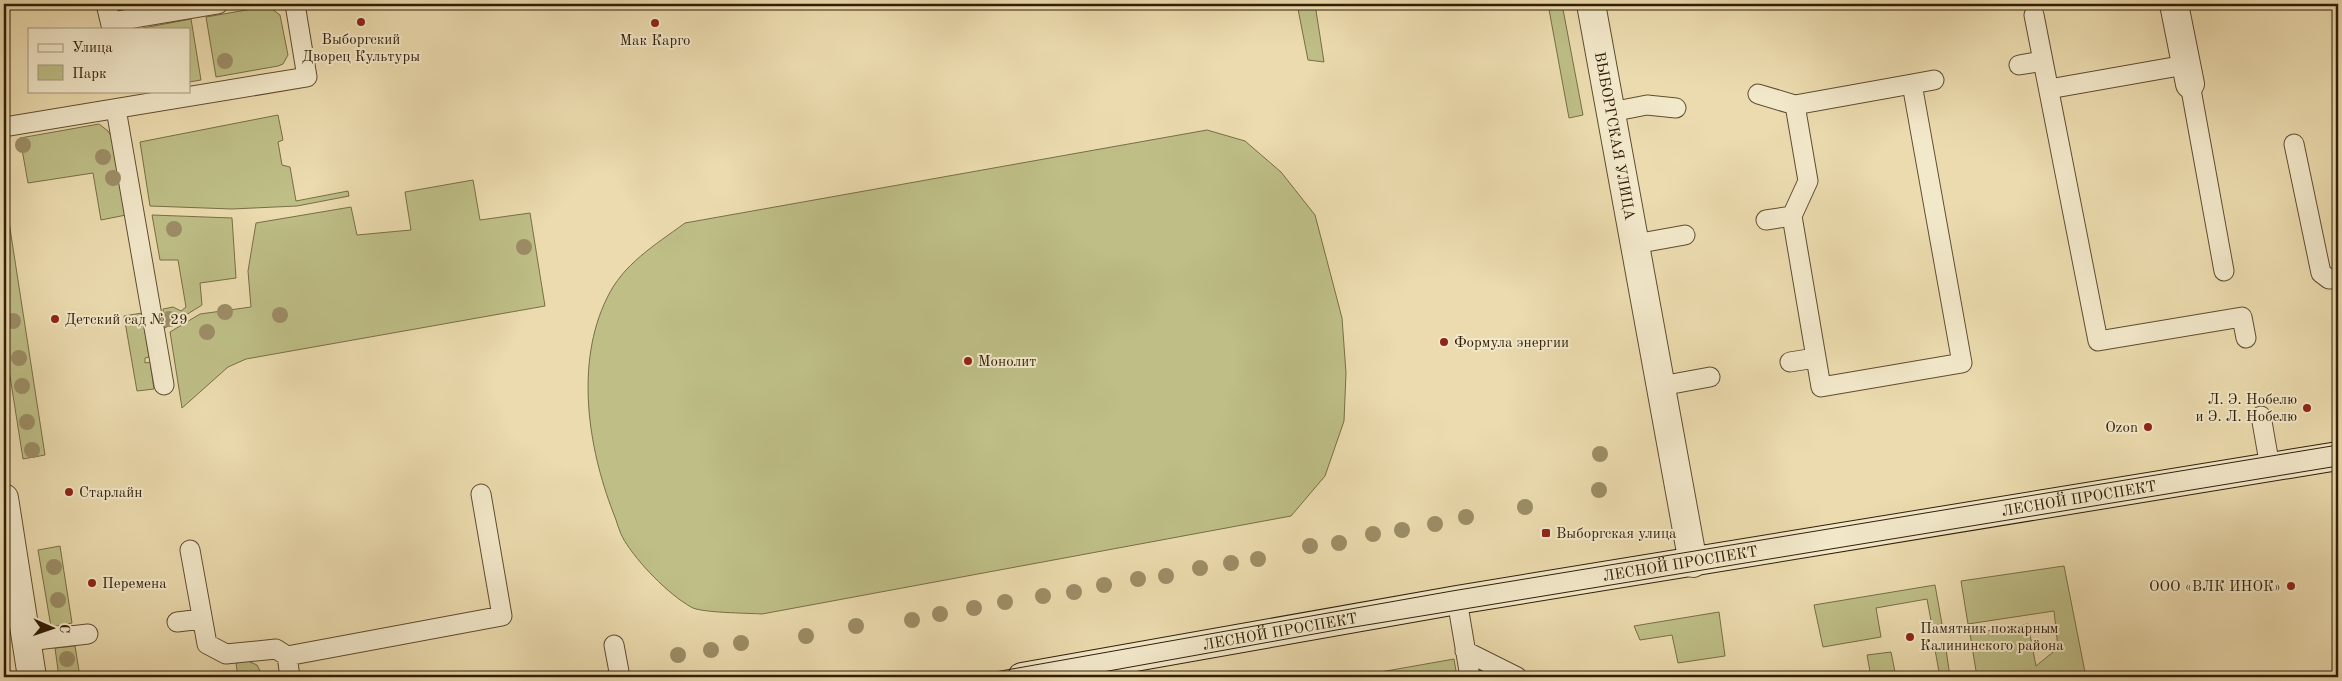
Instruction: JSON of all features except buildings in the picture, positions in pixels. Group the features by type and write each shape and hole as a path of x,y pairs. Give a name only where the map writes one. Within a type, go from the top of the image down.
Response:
{"main road":[{"name":"ВЫБОРГСКАЯ УЛИЦА","path":"1591,4 1693,563"},
{"path":"2174,4 2188,74"},
{"name":"ЛЕСНОЙ ПРОСПЕКТ","path":"1022,677 1457,600 1693,563 2338,456"},
{"path":"4,498 9,563 27,642 32,677"}],"lane":[{"path":"106,4 112,26 218,4"},
{"path":"4,127 122,102 307,77 295,4"},
{"path":"2034,15 2098,341 2242,317 2246,338"},
{"path":"2019,65 2044,61"},
{"path":"2049,89 2188,74 2224,270"},
{"path":"1758,94 1795,104 1934,80"},
{"path":"1795,104 1808,181 1792,216 1821,387 1962,363 1912,84"},
{"path":"122,102 164,385"},
{"path":"1611,112 1647,105 1676,108"},
{"path":"2294,144 2321,273 2329,279 2338,278"},
{"path":"1766,220 1792,216"},
{"path":"1635,244 1685,235"},
{"path":"1790,362 1816,358"},
{"path":"1661,386 1710,377"},
{"path":"2261,416 2270,467"},
{"path":"190,550 207,644 226,654 276,649 287,656 502,616 481,494"},
{"path":"1457,600 1470,677"},
{"path":"178,622 202,619"},
{"path":"27,642 88,634"},
{"path":"614,645 620,677"},
{"path":"1465,651 1517,677"},
{"path":"287,656 290,677"}],"green space":[{"path":"1297,4 1315,4 1324,62 1308,60"},
{"path":"1548,4 1562,4 1583,115 1569,118"},
{"path":"258,8 272,9 280,15 288,55 283,64 216,77 206,17"},
{"path":"191,19 201,80 190,82 190,28 143,28"},
{"path":"278,115 283,140 278,142 282,165 290,167 296,201 348,191 349,196 297,206 232,209 150,206 140,142"},
{"path":"99,124 108,131 113,139 126,215 101,220 93,173 28,183 20,138"},
{"name":"Монолит","path":"1207,130 1245,141 1281,172 1315,215 1342,318 1346,373 1344,421 1325,476 1291,516 762,614 714,612 691,607 663,586 630,549 619,530 597,460 592,433 588,377 597,323 607,298 631,265 662,239 685,223"},
{"path":"473,180 480,220 530,213 545,306 246,359 228,367 182,408 170,332 200,314 251,307 248,271 256,223 351,207 357,235 411,230 405,192"},
{"path":"4,200 7,209 45,455 23,459 4,338"},
{"path":"152,215 232,218 236,278 200,283 202,305 165,328 163,309 173,307 181,311 186,307 178,260 160,260"},
{"path":"142,313 149,357 145,358 145,363 150,362 154,389 137,391 124,316"},
{"path":"60,546 72,623 51,627 38,550"},
{"path":"2064,566 2086,677 1977,677 1970,634 2028,624 2036,666 2058,648 2054,611 1968,624 1961,581"},
{"path":"1935,585 1942,624 1932,626 1927,599 1876,608 1881,637 1823,647 1814,605"},
{"path":"1719,612 1725,656 1678,663 1672,635 1640,640 1634,626"},
{"path":"1945,642 1950,677 1917,677 1939,672 1934,644"},
{"path":"75,646 80,677 59,677 55,648"},
{"path":"1891,652 1896,677 1871,677 1867,655"},
{"path":"1454,659 1457,677 1352,677"},
{"path":"248,661 257,665 263,677 238,677 236,663"}],"tram line":[{"path":"967,677 1452,591 2338,445"},
{"path":"1075,677 1342,629 2338,466"}],"place":[{"name":"Выборгский Дворец Культуры","path":"361,22"},
{"name":"Мак Карго","path":"655,23"},
{"name":"Детский сад № 29","path":"55,319"},
{"name":"Формула энергии","path":"1444,342"},
{"name":"Монолит","path":"968,361"},
{"name":"Л. Э. Нобелю и Э. Л. Нобелю","path":"2307,408"},
{"name":"Ozon","path":"2148,427"},
{"name":"Старлайн","path":"69,492"},
{"name":"Выборгская улица","path":"1546,533"},
{"name":"Перемена","path":"92,583"},
{"name":"ООО «ВЛК ИНОК»","path":"2291,586"},
{"name":"Памятник пожарным Калининского района","path":"1910,637"}]}
